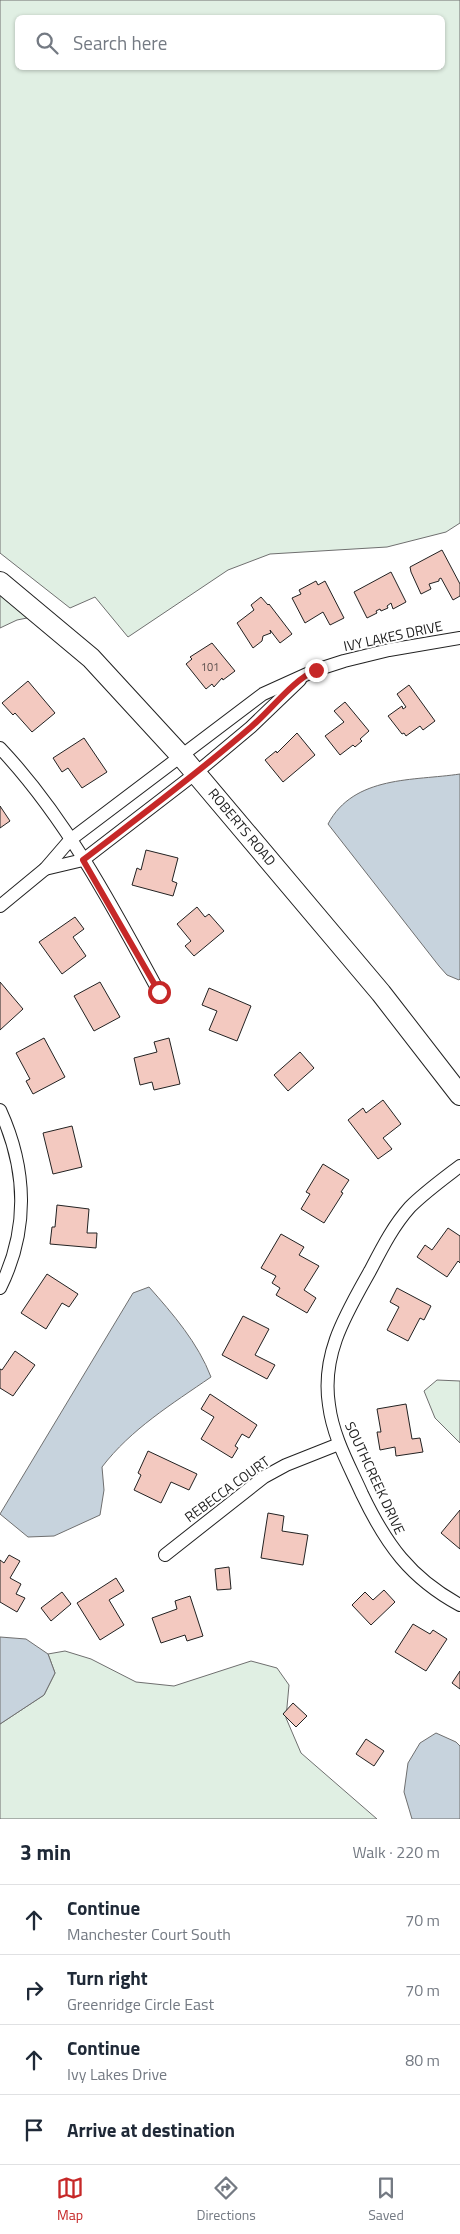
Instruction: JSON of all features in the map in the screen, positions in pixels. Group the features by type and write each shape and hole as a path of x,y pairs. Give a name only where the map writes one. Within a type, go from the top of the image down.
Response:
{"main road":[{"name":"ROBERTS ROAD","path":"0,582 91,658 182,757 381,993 460,1095"}],"street":[{"name":"IVY LAKES DRIVE","path":"0,906 45,869 70,840 182,757 231,716 263,694 305,675 360,656 460,638"},
{"name":"IVY LAKES DRIVE","path":"83,860 196,773 251,727 305,675"},
{"path":"0,748 17,766 70,840 159,992"},
{"path":"45,869 83,860"},
{"path":"0,1110 16,1155 22,1201 18,1238 0,1288"},
{"name":"SOUTHCREEK DRIVE","path":"460,1166 411,1206 396,1225 339,1326 329,1362 327,1383 329,1405 339,1444 377,1526 389,1545 420,1578 460,1605"},
{"name":"REBECCA COURT","path":"165,1555 264,1477 286,1465 339,1444"}],"green space":[{"path":"0,0 460,0 460,523 446,532 387,547 270,554 228,570 128,637 95,597 70,608 0,553"},
{"path":"0,591 32,617 17,620 0,628"},
{"path":"437,1380 460,1381 460,1443 435,1418 424,1391"},
{"path":"65,1651 91,1659 136,1682 174,1686 251,1661 277,1668 289,1685 286,1718 301,1753 377,1819 0,1819 0,1724 44,1695 55,1673 48,1654"}],"shaded area":[{"path":"460,774 459,980 447,975 439,966 328,824 339,808 353,796 369,788 405,780"},
{"path":"149,1287 176,1318 192,1341 206,1364 211,1377 167,1407 113,1453 102,1467 104,1490 100,1515 54,1536 28,1537 0,1514 133,1293"},
{"path":"0,1637 26,1639 48,1654 55,1673 44,1695 0,1724"},
{"path":"436,1733 456,1742 460,1746 460,1819 412,1819 404,1792 408,1763 420,1743"}],"building":[{"path":"442,550 460,584 460,596 453,600 441,578 439,581 429,584 431,589 421,594 411,572 410,567"},
{"path":"391,572 406,602 393,609 391,603 387,606 388,608 381,611 380,609 376,611 377,613 367,618 354,592"},
{"path":"316,581 318,585 325,581 344,618 330,625 323,612 305,623 292,598 301,594 299,590"},
{"path":"261,597 269,604 292,634 280,643 270,630 271,633 263,636 262,641 253,648 237,623 254,610 251,605"},
{"path":"212,643 235,671 223,680 222,678 214,687 212,684 206,689 186,664 192,659 190,657"},
{"path":"28,681 55,713 32,732 15,713 13,715 2,703"},
{"path":"409,685 435,721 423,730 420,726 406,736 404,733 402,734 388,716 402,706 403,709 406,707 397,694"},
{"path":"345,702 369,731 360,739 362,741 355,747 353,745 340,755 325,736 344,722 334,711"},
{"path":"297,733 315,755 283,782 265,760 276,751 277,753"},
{"path":"84,738 107,772 82,788 68,768 62,772 53,758"},
{"path":"0,806 10,821 0,828"},
{"path":"146,850 178,858 172,881 177,883 173,896 132,885 137,868 141,870"},
{"path":"197,907 205,917 209,914 224,931 194,956 185,946 191,941 177,924"},
{"path":"75,917 84,929 73,937 86,956 62,974 39,942"},
{"path":"0,982 23,1009 0,1030"},
{"path":"100,982 120,1017 94,1031 74,996"},
{"path":"209,988 251,1006 237,1041 209,1030 217,1011 202,1005"},
{"path":"44,1038 65,1077 33,1094 26,1081 30,1079 16,1053"},
{"path":"169,1038 180,1084 154,1090 152,1082 140,1085 134,1058 157,1052 154,1042"},
{"path":"300,1052 314,1068 288,1091 274,1075"},
{"path":"383,1100 401,1124 383,1138 392,1149 378,1159 348,1120 363,1108 366,1113"},
{"path":"72,1126 82,1167 53,1174 43,1133"},
{"path":"323,1164 349,1180 324,1223 301,1209 310,1194 306,1192"},
{"path":"57,1205 89,1209 87,1233 97,1233 96,1248 50,1244 52,1227 55,1227"},
{"path":"448,1228 460,1236 460,1263 458,1261 447,1277 417,1257 425,1245 432,1250"},
{"path":"281,1234 304,1247 299,1255 319,1266 304,1290 316,1298 307,1313 276,1295 280,1288 272,1283 276,1276 261,1268"},
{"path":"47,1274 78,1294 69,1307 62,1303 46,1329 21,1313"},
{"path":"397,1288 431,1306 424,1320 420,1318 408,1341 387,1330 399,1307 390,1302"},
{"path":"243,1316 269,1329 255,1355 275,1365 267,1379 222,1355"},
{"path":"15,1351 35,1365 13,1396 0,1388 0,1369 2,1370"},
{"path":"210,1394 257,1425 249,1438 242,1434 235,1446 238,1448 232,1458 201,1439 214,1417 201,1409"},
{"path":"406,1404 412,1439 420,1438 423,1452 396,1456 395,1447 380,1450 377,1432 381,1432 377,1409"},
{"path":"148,1451 197,1474 189,1490 171,1482 161,1503 134,1490 141,1475 138,1473"},
{"path":"460,1510 460,1549 441,1533"},
{"path":"268,1513 284,1516 282,1531 308,1535 303,1565 261,1558"},
{"path":"9,1555 20,1561 10,1578 21,1584 16,1594 25,1598 17,1612 0,1602 0,1560 4,1563"},
{"path":"229,1567 231,1589 217,1590 215,1569"},
{"path":"116,1578 124,1591 109,1600 124,1625 100,1640 77,1603"},
{"path":"384,1590 395,1602 371,1625 352,1605 365,1592 373,1600"},
{"path":"62,1592 71,1604 51,1621 41,1608"},
{"path":"190,1596 203,1636 187,1641 185,1635 161,1643 152,1618 177,1609 175,1601"},
{"path":"413,1624 430,1634 433,1630 447,1639 426,1671 395,1652"},
{"path":"460,1671 460,1689 452,1683"},
{"path":"293,1703 307,1716 296,1727 283,1714"},
{"path":"366,1739 384,1751 374,1766 356,1754"}],"route":[{"path":"159,992 83,860 196,773 278,703 305,675 316,670"}]}
